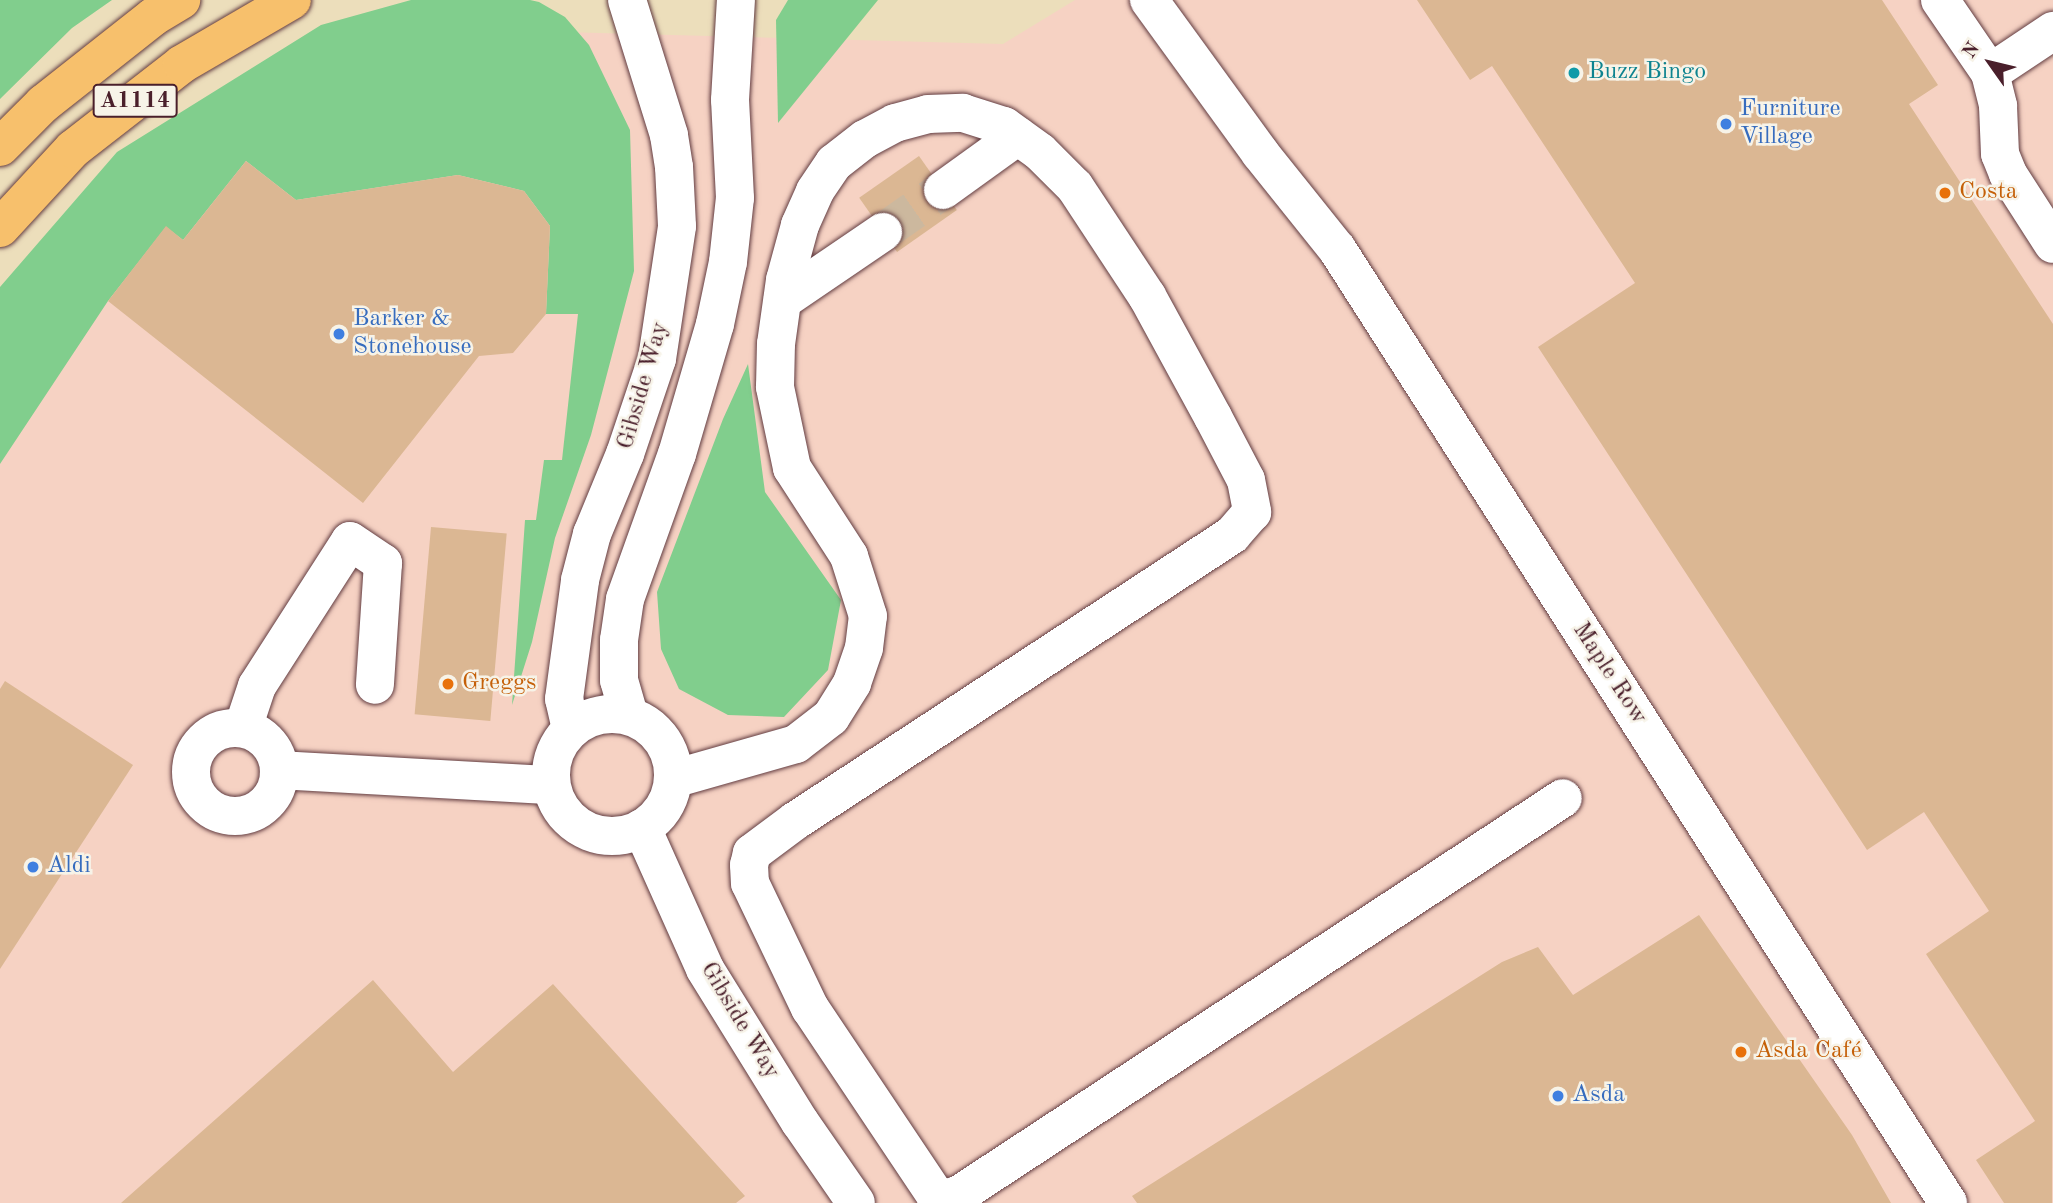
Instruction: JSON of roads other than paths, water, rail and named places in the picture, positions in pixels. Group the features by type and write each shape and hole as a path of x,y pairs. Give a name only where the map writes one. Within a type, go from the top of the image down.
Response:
{"main road":[{"name":"A1114","path":"0,147 43,104 153,18 181,0"},
{"name":"A1114","path":"0,228 73,149 181,64 292,0"}],"street":[{"name":"Gibside Way","path":"571,729 564,699 580,580 592,534 625,454 657,359 677,226 674,167 669,135 627,0"},
{"name":"Gibside Way","path":"629,715 619,680 619,640 625,598 686,423 715,324 728,262 735,198 730,100 736,0"},
{"name":"Maple Row","path":"1149,0 1260,153 1337,249 1948,1203"},
{"path":"1940,0 1990,73 1998,106 2000,154 2008,174 2053,243"},
{"path":"1990,73 2053,31"},
{"path":"673,779 796,744 831,717 852,682 863,648 868,615 849,556 792,468 775,387 776,344 783,300 800,225 815,191 834,163 865,139 895,123 928,114 963,113 1004,126 1040,152 1075,187 1147,296 1246,480 1252,512 1232,535 784,828 752,853 748,865 750,883 810,1008 935,1195 948,1198 960,1194 1563,798"},
{"path":"943,190 1018,136"},
{"path":"783,300 883,232"},
{"path":"243,728 257,686 350,541 383,563 375,685"},
{"path":"598,714 629,715 644,722 667,746 673,779 664,807 642,828 624,835 604,836 585,831 569,820 557,804 551,785 553,755 560,740 571,729 598,714"},
{"path":"243,728 264,738 275,753 279,770 274,793 262,807 248,814 231,816 217,813 198,796 191,769 197,750 220,730 243,728"},
{"path":"279,770 551,785"},
{"name":"Gibside Way","path":"642,828 705,969 800,1122 856,1203"}],"tunnel":[{"path":"883,232 943,190"}],"place":[{"name":"Buzz Bingo","path":"1574,73"},
{"name":"Furniture Village","path":"1726,124"},
{"name":"Costa","path":"1945,193"},
{"name":"Barker & Stonehouse","path":"339,334"},
{"name":"Greggs","path":"448,684"},
{"name":"Aldi","path":"33,867"},
{"name":"Asda Café","path":"1741,1052"},
{"name":"Asda","path":"1558,1096"}]}
